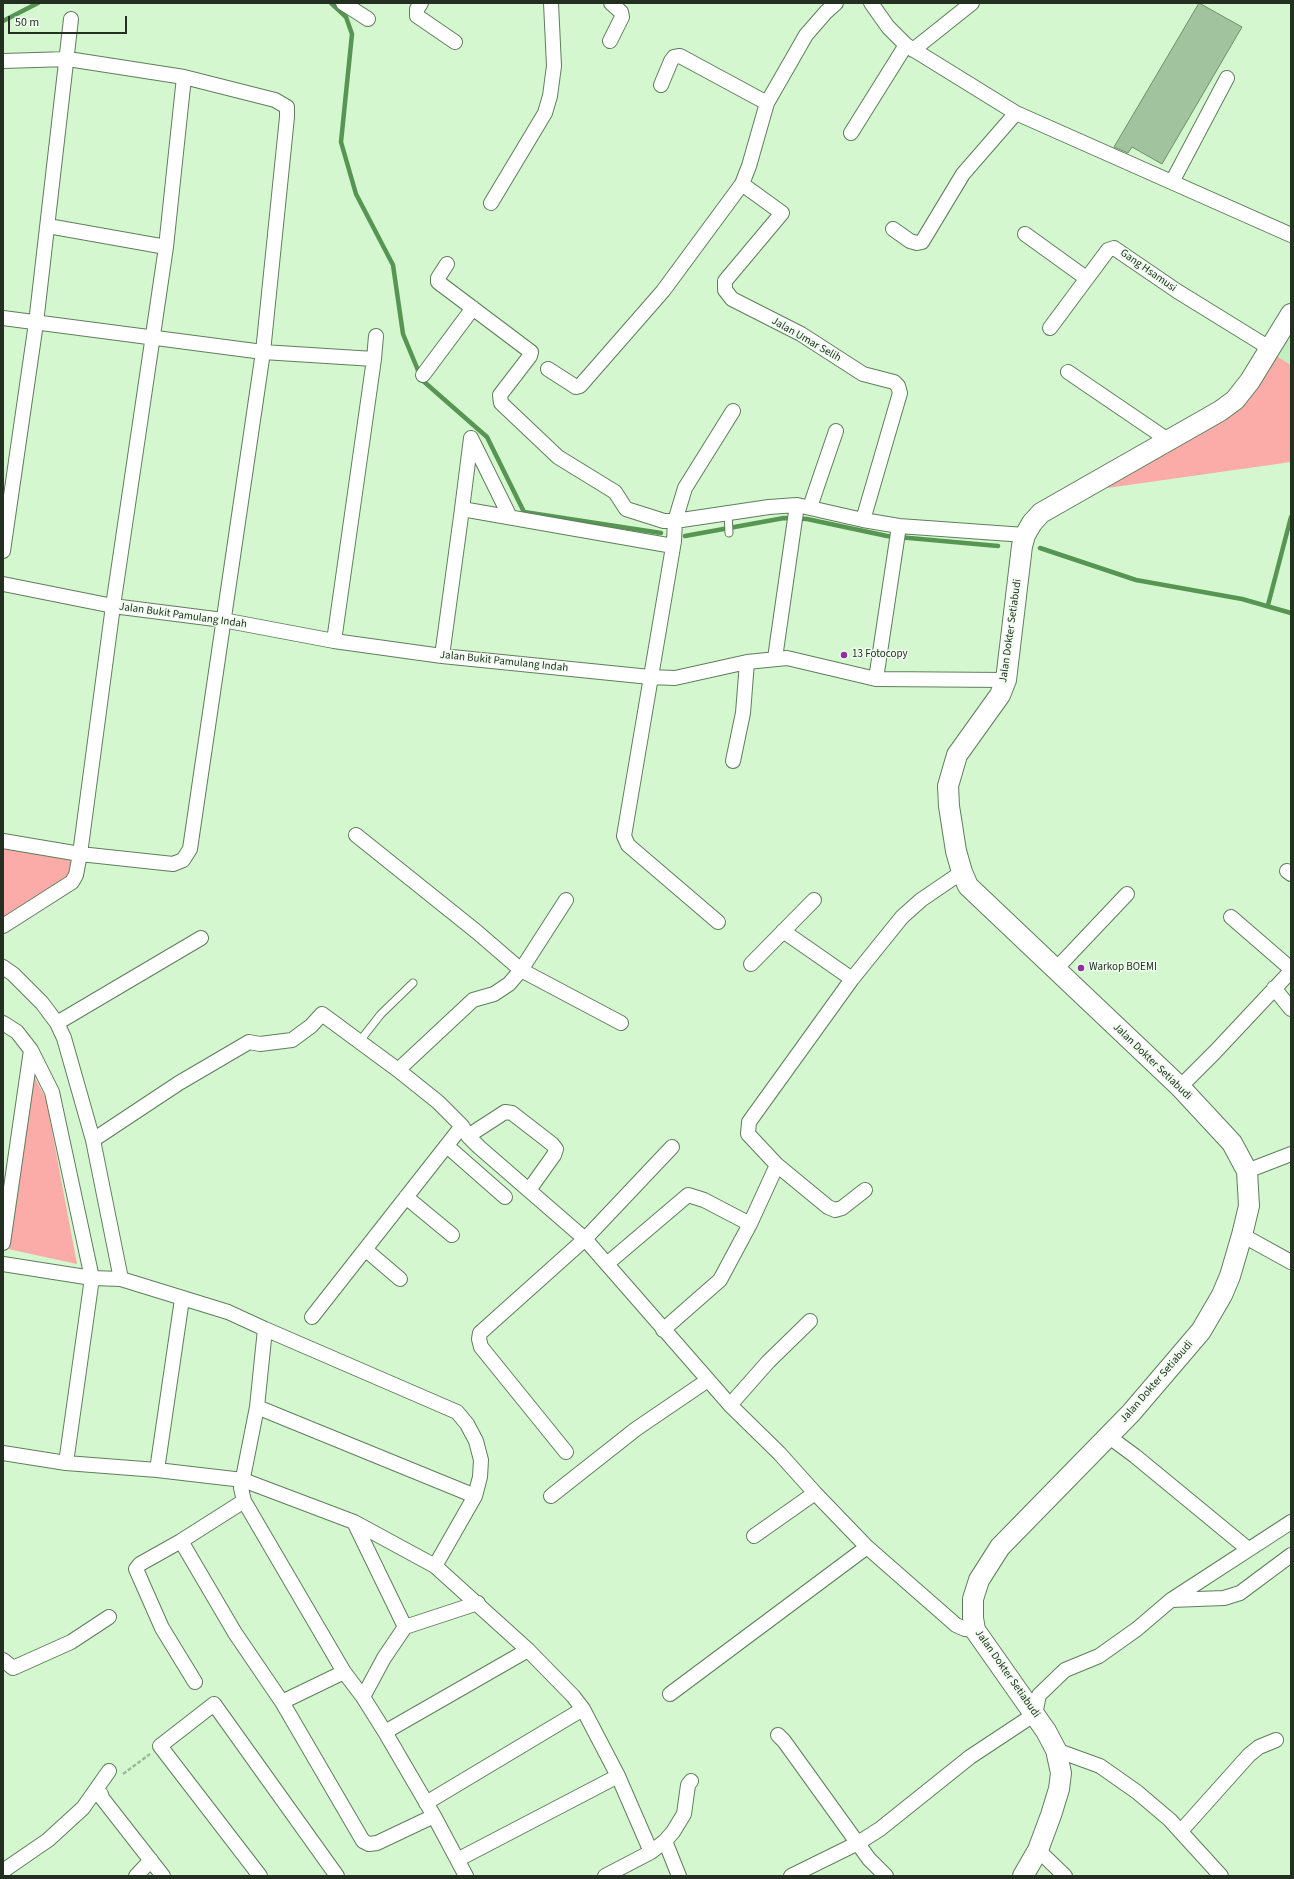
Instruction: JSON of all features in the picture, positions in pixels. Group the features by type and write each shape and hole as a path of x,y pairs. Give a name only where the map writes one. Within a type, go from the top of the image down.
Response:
{"main road":[{"name":"Jalan Dokter Setiabudi","path":"1023,1876 1038,1850 1059,1789 1061,1773 1056,1750 1046,1731 975,1630 973,1618 973,1599 986,1567 1008,1538 1153,1389 1201,1331 1222,1295 1230,1276 1242,1235 1249,1206 1247,1171 1232,1143 1180,1087 968,886 962,872 949,806 950,777 957,755 1000,695 1006,680 1024,535 1032,523 1041,513 1220,411 1235,400 1250,381 1271,349 1291,314"}],"street":[{"path":"342,3 368,19"},
{"path":"421,3 417,9 417,16 455,42"},
{"path":"490,203 545,113 554,66 550,3"},
{"path":"610,41 622,17 621,12 612,3"},
{"path":"548,369 576,387 580,386 663,292 742,184 767,103 806,35 836,3"},
{"path":"872,3 888,27 910,48 1016,113 1291,234"},
{"path":"851,133 910,48 972,3"},
{"path":"3,551 36,323 68,59 71,19"},
{"path":"661,85 671,61 674,57 680,56 767,103"},
{"path":"3,61 68,59 184,77 275,100 287,107 263,352 190,849 183,860 173,864 80,854 3,841"},
{"path":"3,926 72,882 80,854 113,606 166,248 184,77"},
{"path":"1172,182 1227,78"},
{"path":"893,229 910,241 917,243 922,242 963,174 1016,113"},
{"name":"Jalan Umar Selih","path":"742,184 782,213 724,281 725,290 732,299 801,334 863,374 894,382 898,386 900,393 863,520"},
{"path":"48,226 166,248"},
{"path":"1025,234 1086,278"},
{"name":"Gang Hsamusi","path":"1050,328 1108,250 1114,248 1177,291 1271,349"},
{"path":"447,264 438,278 438,282 531,352 530,356 500,395 500,403 558,457 615,492 626,509 664,521 675,521 728,516 769,507 801,508 863,520 898,534 1024,535"},
{"path":"423,375 473,308"},
{"path":"3,318 263,352 374,359"},
{"path":"334,641 376,336"},
{"path":"1068,372 1168,440"},
{"path":"718,922 635,851 624,836 673,546 675,521 685,488 733,411"},
{"path":"774,658 794,532 801,508 836,431"},
{"path":"442,656 471,438 510,517"},
{"path":"462,509 673,546"},
{"path":"876,678 898,534"},
{"name":"Jalan Bukit Pamulang Indah","path":"3,584 113,606 223,620 334,641 442,656 650,677 675,678 747,662 774,658 788,658 876,678 1006,680"},
{"path":"733,761 743,713 747,662"},
{"path":"356,835 477,932 521,970 621,1023"},
{"path":"865,1190 842,1208 834,1210 828,1208 777,1165 748,1134 749,1122 852,979 909,909 962,872"},
{"path":"1056,969 1127,894"},
{"path":"398,1070 473,1000 500,991 509,984 521,970 566,900"},
{"path":"751,964 814,900"},
{"path":"1180,1087 1215,1052 1291,970 1231,917"},
{"path":"783,931 852,979"},
{"path":"57,1023 201,938"},
{"path":"3,967 14,974 28,988 57,1023 64,1038 93,1140 121,1280"},
{"path":"1274,988 1291,1009"},
{"path":"93,1140 179,1083 249,1042 260,1044 292,1040 311,1026 322,1014 398,1070 438,1102 465,1131 585,1239 730,1405 778,1453 867,1547 956,1625 966,1629 975,1630"},
{"path":"3,1023 17,1032 30,1050 52,1092 92,1278 66,1463"},
{"path":"3,1243 30,1050"},
{"path":"312,1317 447,1146 465,1131 505,1112 512,1113 552,1144 556,1149 554,1154 529,1190"},
{"path":"447,1146 505,1197"},
{"path":"566,1452 482,1347 479,1340 480,1333 585,1239 672,1147"},
{"path":"1247,1171 1291,1154"},
{"path":"663,1330 720,1280 750,1224 777,1165"},
{"path":"608,1264 688,1195 704,1200 750,1224"},
{"path":"406,1197 452,1235"},
{"path":"1242,1235 1291,1262"},
{"path":"366,1250 400,1279"},
{"path":"3,1264 92,1278 121,1280 228,1312 457,1412 467,1424 476,1442 481,1460 475,1496 435,1566"},
{"path":"158,1470 182,1299"},
{"path":"730,1405 768,1362 810,1321"},
{"path":"265,1329 257,1407 241,1488 244,1501 344,1672 363,1697 385,1732 459,1859 466,1876"},
{"path":"551,1496 636,1429 708,1380"},
{"path":"257,1407 475,1496"},
{"path":"1108,1436 1135,1456 1248,1549"},
{"path":"3,1453 66,1463 158,1470 243,1480 354,1522 435,1566 478,1603 557,1678 583,1709 618,1776 651,1852"},
{"path":"754,1536 815,1493"},
{"path":"195,1682 162,1628 136,1569 140,1564 181,1541 244,1501"},
{"path":"354,1522 405,1627"},
{"path":"791,1876 858,1843 880,1829 970,1757 1035,1714 1039,1695 1064,1670 1099,1656 1137,1629 1171,1600 1291,1522"},
{"path":"181,1541 236,1633 282,1702 363,1841 369,1844 377,1843 434,1816"},
{"path":"670,1694 867,1547"},
{"path":"1171,1600 1224,1598 1240,1593 1291,1555"},
{"path":"363,1697 384,1658 405,1627 478,1603"},
{"path":"8,1664 71,1642 109,1617"},
{"path":"385,1732 528,1650"},
{"path":"282,1702 344,1672"},
{"path":"260,1876 160,1746 214,1704 337,1876"},
{"path":"426,1803 583,1709"},
{"path":"778,1735 784,1741 869,1859 886,1876"},
{"path":"1181,1831 1249,1755 1259,1747 1276,1740"},
{"path":"1056,1750 1100,1766 1137,1792 1181,1831 1221,1876"},
{"path":"3,1871 48,1840 83,1808 109,1771"},
{"path":"459,1859 618,1776"},
{"path":"605,1876 651,1852 665,1841 680,1824 684,1814 688,1784 691,1781"},
{"path":"101,1794 102,1798 163,1876"},
{"path":"665,1841 679,1876"},
{"path":"1038,1850 1065,1876"},
{"path":"136,1876 152,1860"}],"lane":[{"path":"728,516 728,531"},
{"path":"359,1042 381,1014 413,983"}],"path":[{"path":"122,1775 160,1746"}],"shaded area":[{"path":"1291,311 1291,365 1268,351"},
{"path":"1268,351 1291,365 1291,462 1079,492 1232,406"},
{"path":"3,848 72,859 67,878 3,918"},
{"path":"31,1070 46,1099 77,1264 8,1249"}],"building":[{"path":"1199,3 1242,27 1162,164 1132,147 1128,153 1114,147"}],"waterway":[{"path":"3,21 38,3"},
{"path":"331,3 346,17 352,34 341,142 356,194 393,265 403,334 422,380 487,437 524,512 661,533"},
{"path":"1268,605 1291,517"},
{"path":"685,536 784,518 807,519 887,536 998,546"},
{"path":"1040,548 1136,580 1242,599 1291,613"}],"place":[{"name":"13 Fotocopy","path":"844,655"},
{"name":"Warkop BOEMI","path":"1081,968"}]}
